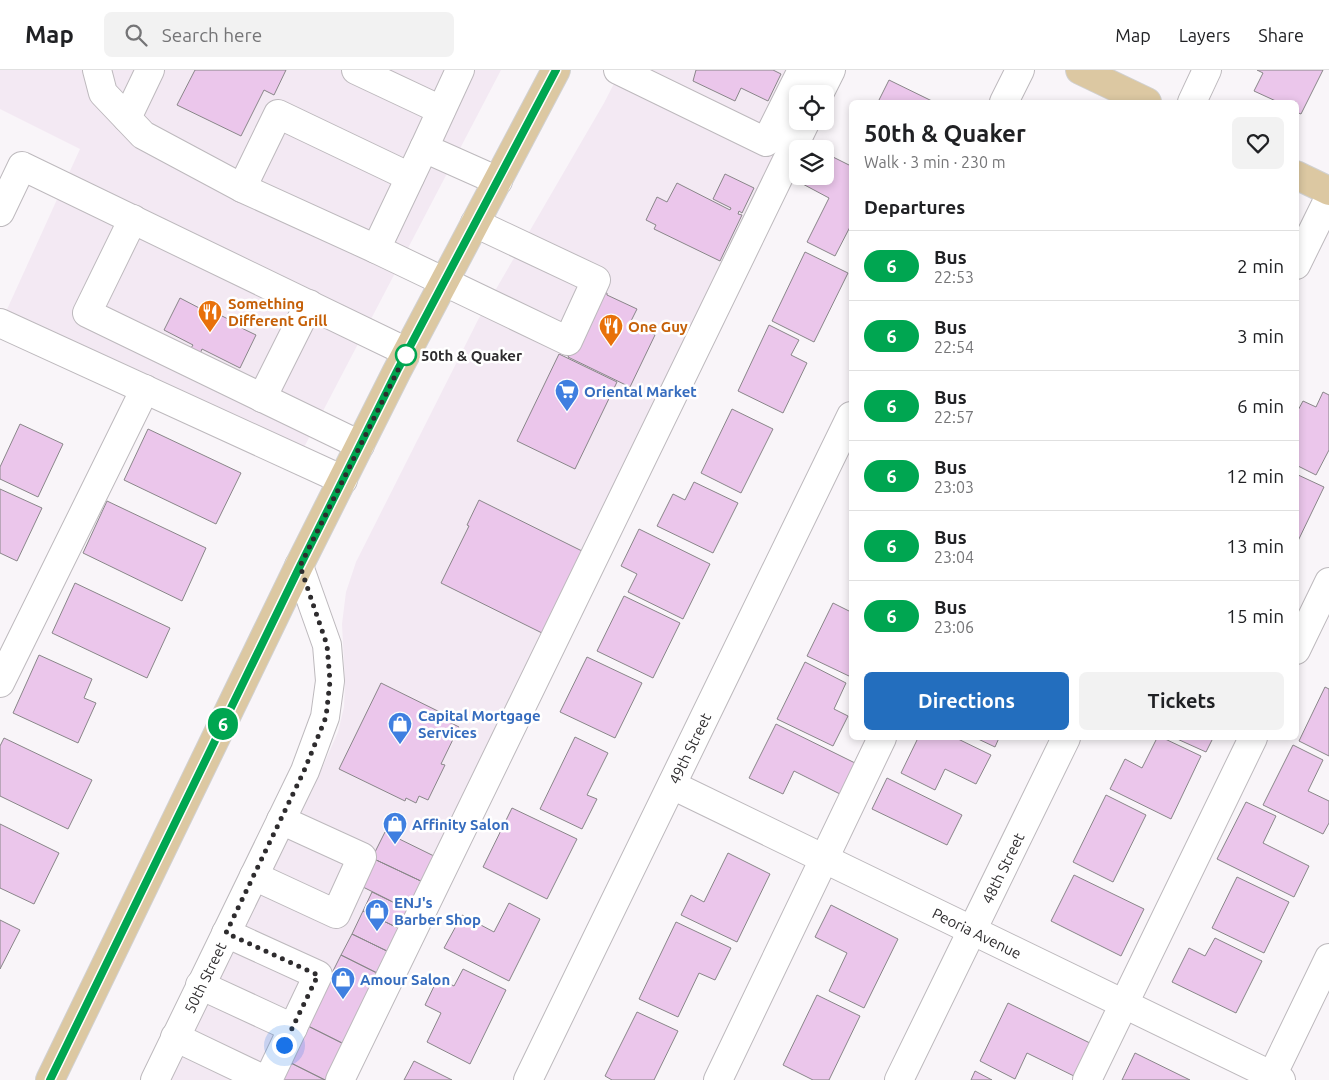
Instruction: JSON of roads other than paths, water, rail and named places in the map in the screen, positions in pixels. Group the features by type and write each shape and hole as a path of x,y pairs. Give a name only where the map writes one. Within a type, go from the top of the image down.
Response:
{"main road":[{"path":"50,1080 360,445 556,70"},
{"path":"1080,70 1143,100"},
{"path":"1299,176 1329,191"}],"street":[{"path":"97,70 103,93 144,135 242,188 376,249 568,341 596,280 475,223"},
{"path":"127,118 150,70"},
{"path":"356,70 442,110"},
{"path":"376,249 460,70"},
{"path":"618,70 668,81 766,142 801,70"},
{"path":"824,85 831,70"},
{"path":"1005,100 1020,70"},
{"path":"1193,100 1208,70"},
{"path":"242,188 278,114 410,177"},
{"path":"340,1080 802,130"},
{"path":"424,148 498,181"},
{"path":"0,212 22,166 407,352"},
{"path":"1299,259 1329,198"},
{"path":"133,219 88,313 360,445"},
{"path":"262,398 308,304"},
{"path":"1,326 145,389 343,480"},
{"path":"0,683 145,389"},
{"name":"49th Street","path":"528,1080 849,420"},
{"name":"50th Street","path":"155,1080 281,820 326,717 330,681 327,645 300,566"},
{"path":"1299,644 1329,582"},
{"path":"718,1080 881,740"},
{"name":"48th Street","path":"899,1080 1065,740"},
{"path":"1087,1080 1253,740"},
{"name":"Peoria Avenue","path":"672,786 1274,1078"},
{"path":"254,876 336,914 362,857 281,820"},
{"path":"175,1037 266,1080 318,975 226,933"},
{"path":"1274,1078 1329,958"},
{"path":"200,985 292,1028"}],"place":[{"name":"Something Different Grill","path":"210,333"},
{"name":"One Guy","path":"611,347"},
{"name":"50th & Quaker","path":"406,355"},
{"name":"Oriental Market","path":"567,412"},
{"name":"Capital Mortgage Services","path":"400,745"},
{"name":"Affinity Salon","path":"395,845"},
{"name":"ENJ's Barber Shop","path":"377,932"},
{"name":"Amour Salon","path":"343,1000"}]}
